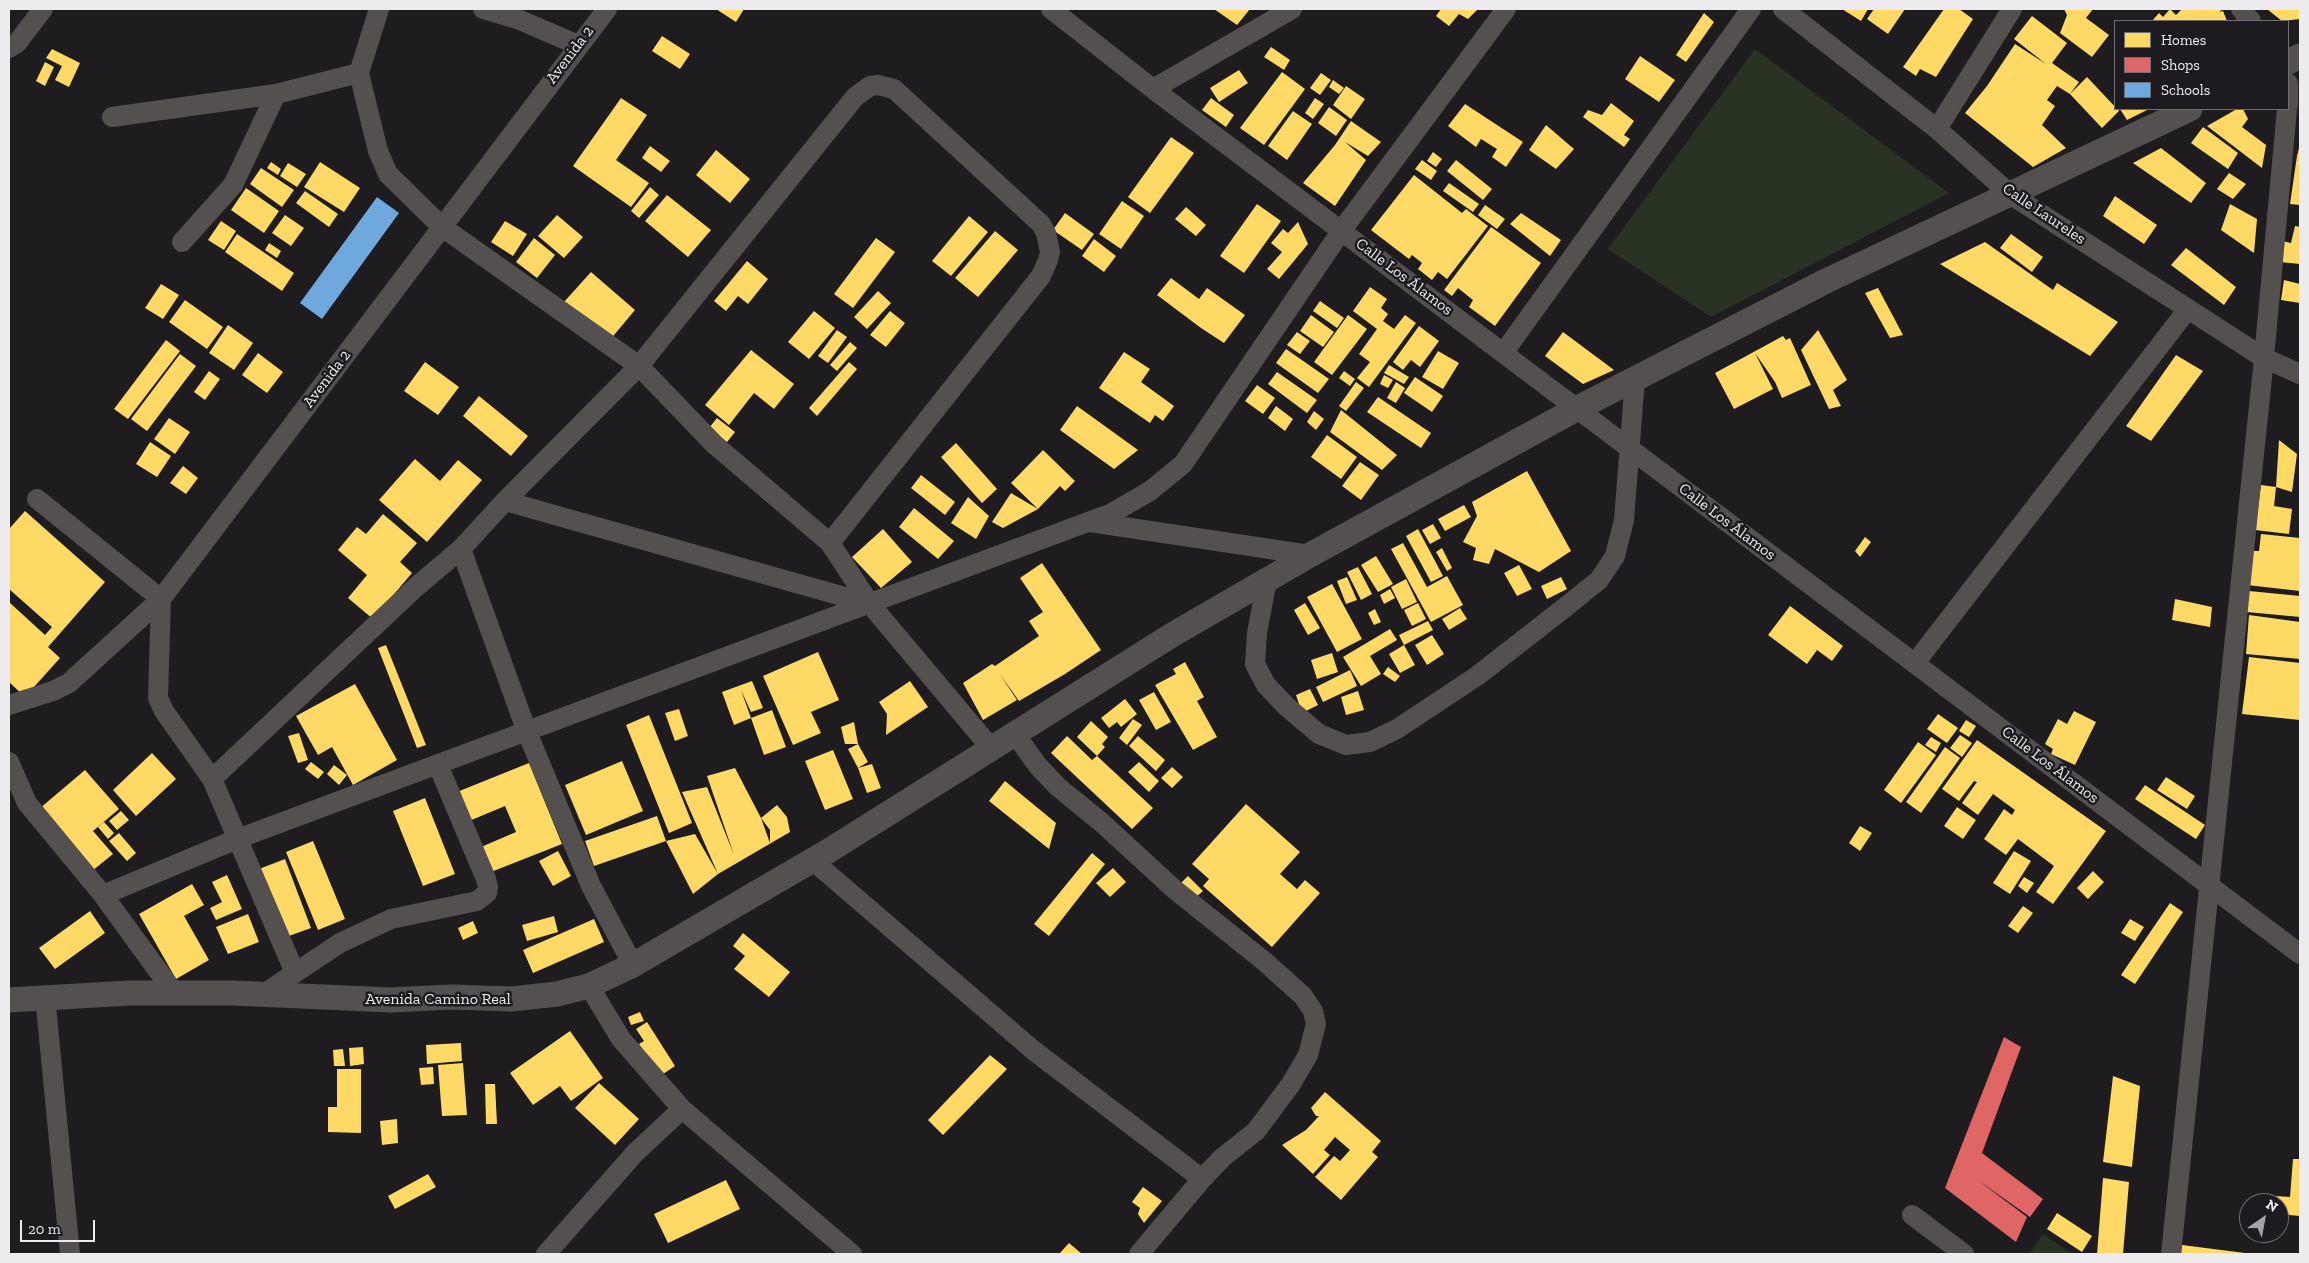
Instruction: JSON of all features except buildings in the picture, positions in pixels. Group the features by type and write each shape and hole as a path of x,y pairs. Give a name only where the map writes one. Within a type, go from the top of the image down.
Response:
{"street":[{"path":"9,48 17,43 43,9"},
{"path":"379,9 359,73 378,151 388,174 442,227 639,366 716,445 830,542 870,604 991,748"},
{"path":"483,9 520,20 578,45"},
{"name":"Avenida 2","path":"9,705 69,683 161,599 607,9"},
{"name":"Calle Los Álamos","path":"1051,9 1153,89 2300,954"},
{"path":"1153,89 1292,9"},
{"path":"103,895 236,839 1112,513 1150,491 1183,464 1342,230 1506,9"},
{"path":"1504,352 1751,9"},
{"name":"Calle Laureles","path":"1783,9 1937,129 2010,194 2264,358 2300,374"},
{"path":"1937,129 2012,9"},
{"path":"2241,9 2250,20"},
{"path":"112,117 276,94 359,73"},
{"path":"212,779 416,587 461,549 505,500 639,366 855,97 870,86 878,85 894,89 1041,224 1049,242 1048,260 1041,276 830,542"},
{"path":"182,242 233,185 276,94"},
{"name":"Avenida Camino Real","path":"9,1000 45,996 175,994 391,1000 451,997 512,1000 557,994 589,986 633,965 821,855 1172,636 1310,554 1578,408 1828,280 2188,110"},
{"path":"2171,1254 2264,358 2287,110"},
{"path":"1915,664 2188,309"},
{"path":"1267,580 1255,664 1266,685 1287,707 1320,734 1346,746 1370,742 1397,729 1477,676 1599,580 1615,556 1624,520 1635,378"},
{"path":"37,499 161,599 158,698 164,711 212,779 236,839 295,973"},
{"path":"505,500 870,604"},
{"path":"1088,522 1310,554"},
{"path":"461,549 527,732 591,886 633,965"},
{"path":"1015,734 1038,766 1058,786 1101,822 1174,890 1264,961 1303,996 1313,1011 1316,1024 1313,1040 1308,1055 1291,1084 1256,1131 1222,1158 1202,1179 1139,1254"},
{"path":"9,762 27,802 103,895 175,994"},
{"path":"262,995 340,943 391,919 477,901 487,893 486,879 438,765"},
{"path":"821,855 1033,1050 1202,1179"},
{"path":"589,986 621,1039 682,1109 852,1254"},
{"path":"45,996 70,1254"},
{"path":"546,1254 635,1153 682,1109"},
{"path":"1912,1215 1964,1254"}],"green space":[{"path":"1755,49 1949,193 1711,317 1608,249"},
{"path":"2043,1234 2072,1254 2029,1254"}]}
